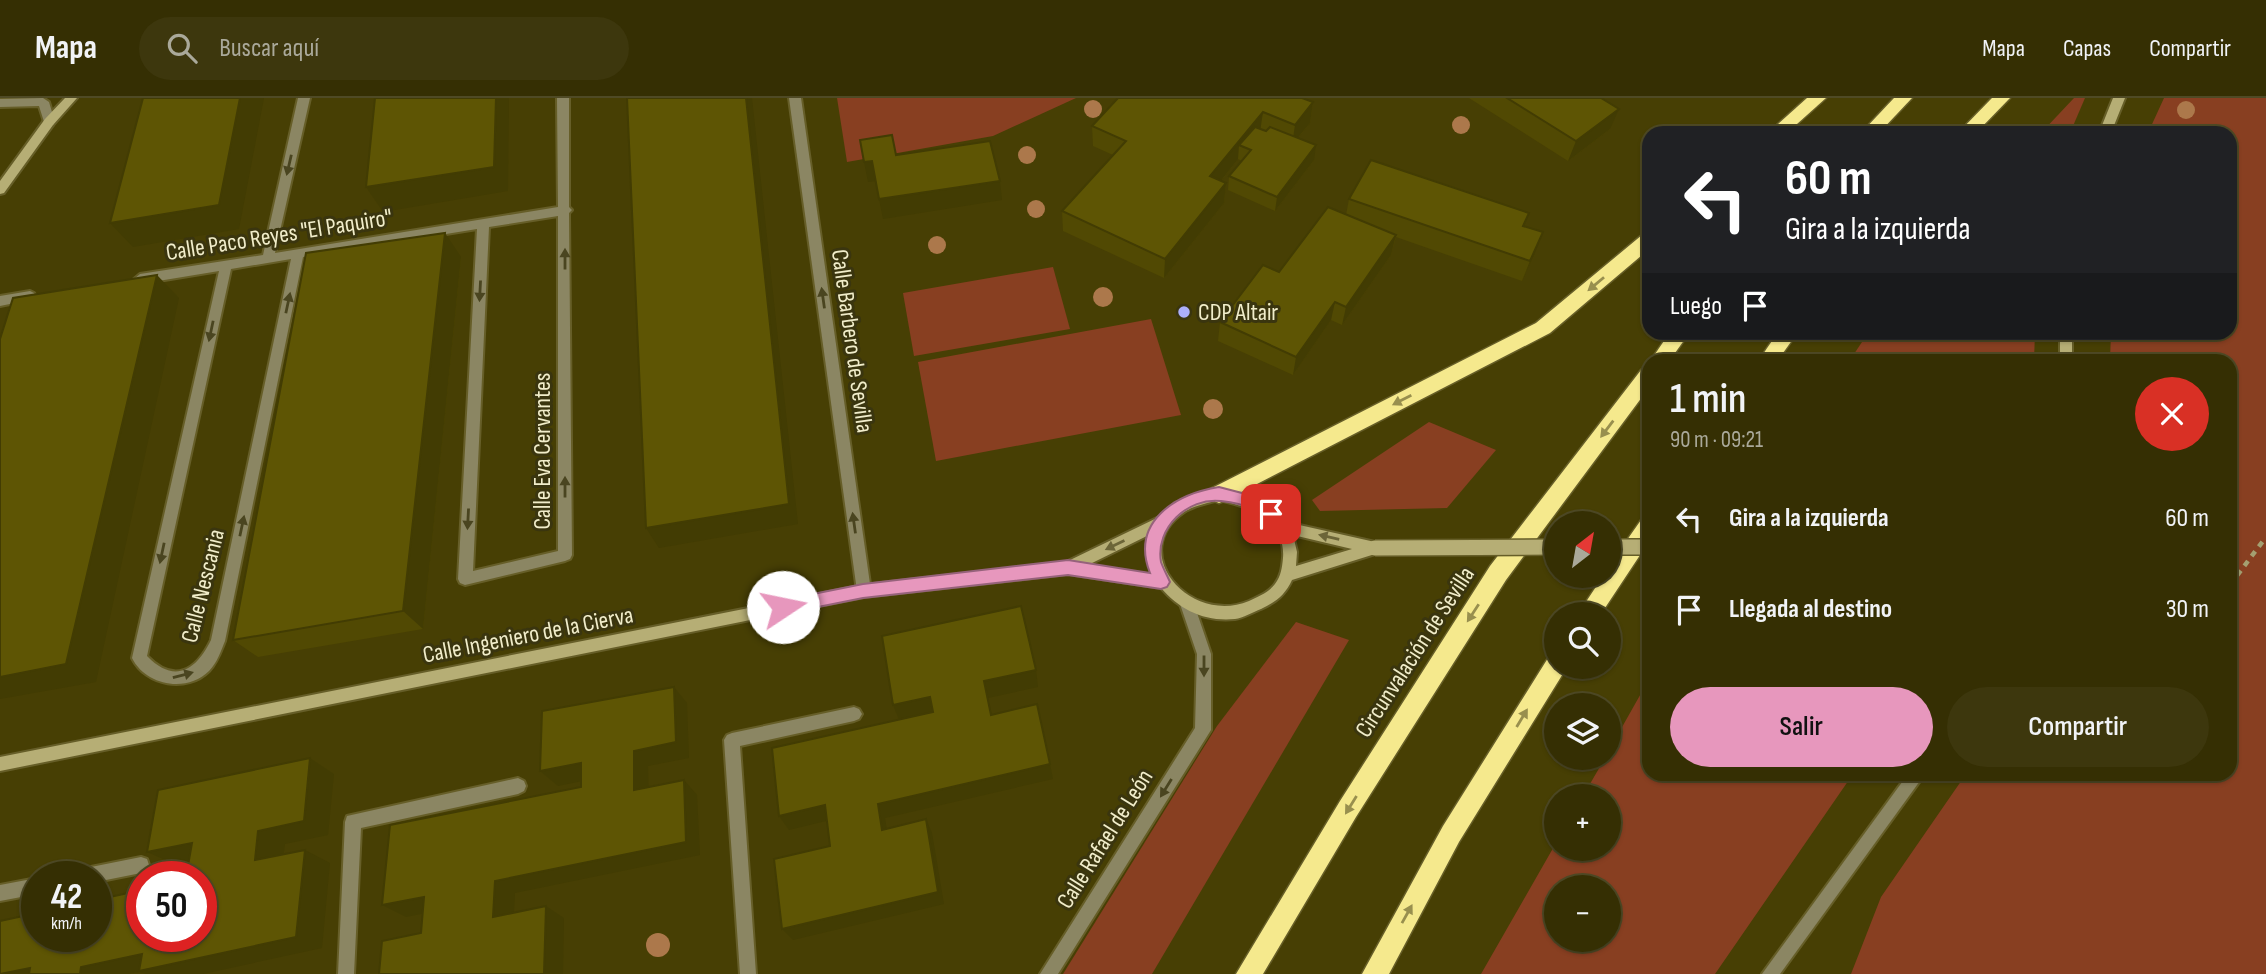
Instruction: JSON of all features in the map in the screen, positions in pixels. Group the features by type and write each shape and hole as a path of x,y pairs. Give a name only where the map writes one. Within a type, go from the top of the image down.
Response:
{"highway":[{"path":"1784,126 1818,98"},
{"path":"1876,126 1904,98"},
{"path":"1973,126 2002,98"},
{"path":"1219,494 1543,328 1642,245"},
{"name":"Circunvalación de Sevilla","path":"1249,974 1348,809 1498,573 1642,383"},
{"path":"1598,602 1642,535"},
{"path":"1375,974 1451,834 1547,679"}],"main road":[{"path":"0,190 49,122 71,98"},
{"path":"2108,126 2119,98"},
{"path":"1219,494 1256,503 1271,514 1283,527 1291,553 1288,575 1272,597 1254,608 1231,613 1209,612 1187,604 1161,582 1153,562 1154,541 1162,522 1176,508 1196,498 1219,494"},
{"name":"Calle Ingeniero de la Cierva","path":"1068,568 1162,522"},
{"path":"1283,527 1375,548 1544,547"},
{"path":"1621,547 1642,547"},
{"path":"1288,575 1375,548"},
{"name":"Calle Ingeniero de la Cierva","path":"0,764 863,591 1068,568 1161,582"}],"street":[{"path":"268,258 304,98"},
{"name":"Calle Eva Cervantes","path":"484,223 465,579 565,555 566,210 563,98"},
{"name":"Calle Barbero de Sevilla","path":"795,98 863,591"},
{"path":"0,103 44,100 49,122"},
{"name":"Calle Paco Reyes \"El Paquiro\"","path":"133,280 566,210"},
{"name":"Calle Nescania","path":"226,265 139,658 149,671 162,678 184,677 204,666 218,641 298,253"},
{"path":"0,301 40,295"},
{"name":"Calle Rafael de León","path":"1048,974 1203,730 1204,654 1187,604"},
{"path":"748,974 732,740 854,714"},
{"path":"1770,974 1912,781"},
{"path":"346,974 353,822 518,786"},
{"path":"0,893 21,889"}],"path":[{"path":"2237,576 2266,537"}],"shaded area":[{"path":"837,98 1076,98 993,136 847,162"},
{"path":"2074,98 2085,98 2073,126 2048,126"},
{"path":"2164,98 2266,98 2266,974 1851,974 1881,897 1961,781 2237,781 2237,354 2110,354 2111,340 2237,340 2237,126 2151,126"},
{"path":"1053,267 1070,329 914,356 903,293"},
{"path":"1151,319 1181,415 936,461 918,362"},
{"path":"1863,340 2035,340 2034,354 1854,354"},
{"path":"1429,422 1496,450 1447,508 1320,511 1312,500"},
{"path":"1296,622 1349,640 1152,974 1063,974 1217,726"},
{"path":"1642,692 1642,781 1848,781 1715,974 1481,974 1546,861 1621,861 1621,784 1590,784 1598,770 1621,770 1621,729"}],"building":[{"path":"143,98 240,98 219,205 110,223"},
{"path":"375,98 496,98 494,167 366,187"},
{"path":"627,98 746,98 789,504 646,528"},
{"path":"1118,98 1302,98 1313,102 1295,125 1263,112 1210,176 1226,183 1165,259 1062,211 1126,141 1092,126"},
{"path":"1507,98 1601,98 1619,109 1576,141"},
{"path":"1255,127 1266,131 1270,127 1316,145 1277,197 1229,176 1251,150 1239,145"},
{"path":"892,135 896,155 990,141 1000,181 879,199 872,161 864,162 860,140"},
{"path":"1371,160 1529,213 1523,226 1543,232 1530,261 1349,199"},
{"path":"1328,207 1396,235 1346,307 1335,302 1296,357 1220,322 1263,265 1279,272"},
{"path":"445,233 403,611 233,640 306,253"},
{"path":"157,275 66,664 0,677 0,339 13,298"},
{"path":"1021,606 1036,670 984,681 991,715 1037,704 1050,764 878,804 882,830 926,819 938,892 782,929 774,859 830,846 825,805 779,816 772,748 933,712 930,697 893,705 882,636"},
{"path":"674,687 676,742 634,751 634,790 684,780 686,842 495,881 493,917 546,906 544,974 379,974 382,941 421,933 424,897 382,905 390,825 581,787 581,763 540,771 542,711"},
{"path":"310,758 304,821 258,831 255,860 305,850 296,937 139,971 142,954 81,967 80,974 29,974 30,968 0,974 0,921 21,916 21,952 112,952 112,897 126,893 126,952 217,952 217,861 189,861 192,843 147,852 158,790"}],"place":[{"name":"CDP Altair","path":"1184,312"}],"route":[{"path":"783,607 863,591 1068,568 1161,582 1153,562 1154,541 1162,522 1176,508 1196,498 1219,494 1256,503 1271,514"}]}
